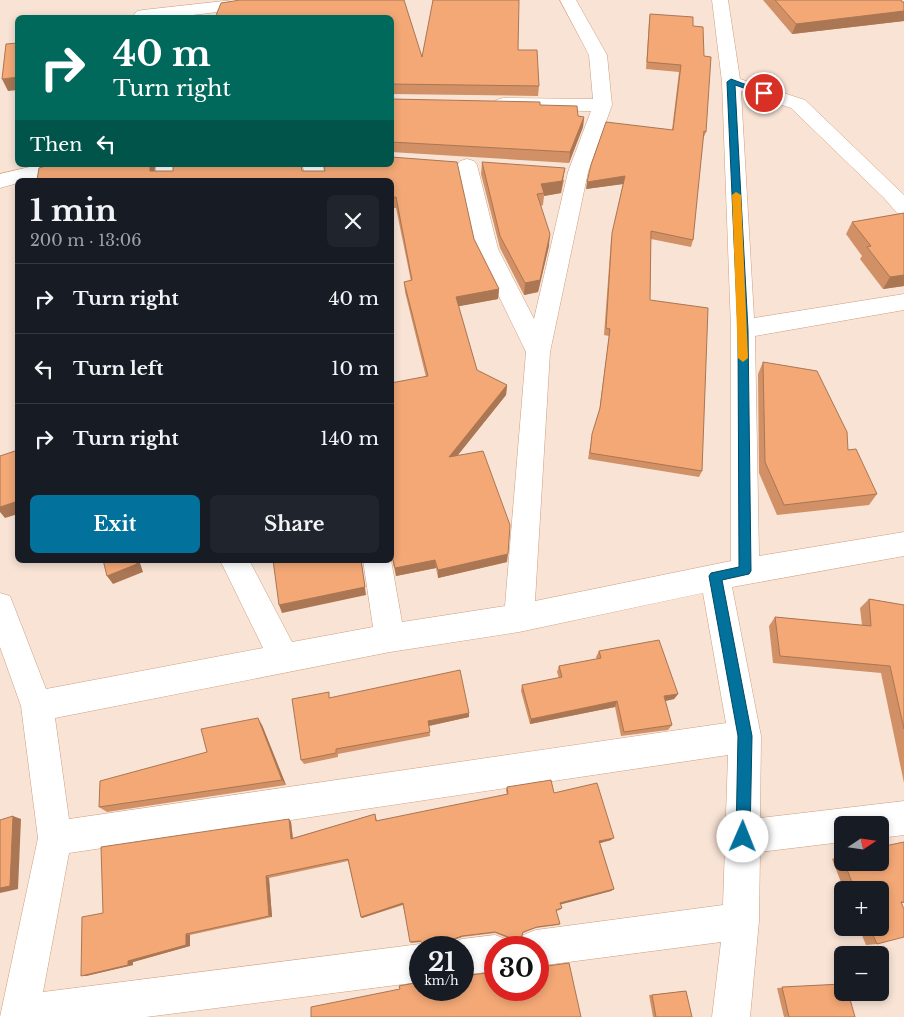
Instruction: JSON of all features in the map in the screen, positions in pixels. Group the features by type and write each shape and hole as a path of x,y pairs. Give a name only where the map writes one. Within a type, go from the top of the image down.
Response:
{"street":[{"path":"519,618 538,352 569,171 603,106 598,55 568,0"},
{"path":"720,0 731,82 743,330 730,574 745,736 741,921 732,1017"},
{"path":"143,11 252,7"},
{"path":"731,82 798,104 900,197"},
{"path":"488,104 603,106"},
{"path":"467,165 487,249 538,352"},
{"path":"0,181 56,167"},
{"path":"743,330 904,302"},
{"path":"37,706 390,638 519,618 730,574 904,544"},
{"path":"236,563 284,658"},
{"path":"378,563 390,638"},
{"path":"0,606 37,706 55,838 20,1016 409,963"},
{"path":"55,838 745,736"},
{"path":"889,820 904,818"},
{"path":"743,837 834,826"},
{"path":"549,946 741,921"}],"building":[{"path":"240,0 404,0 422,57 433,0 519,0 518,50 537,50 539,86 394,84 394,15 216,15 221,3"},
{"path":"775,0 901,0 904,2 904,11 796,24"},
{"path":"650,14 693,17 693,26 703,27 704,56 711,57 706,132 704,131 693,240 651,231 650,300 708,308 702,471 590,453 592,434 600,408 610,329 606,328 612,233 625,176 587,182 606,122 673,130 681,65 647,62"},
{"path":"15,43 15,77 2,79 6,44"},
{"path":"394,99 540,102 540,105 577,106 578,116 584,117 570,152 394,142"},
{"path":"394,157 457,162 474,239 499,289 456,297 477,370 507,385 449,457 483,451 510,525 508,554 438,570 435,560 395,568 394,382 428,376 404,282 412,280 396,197 394,197 394,178 37,178 39,168 42,167 150,167 150,171 173,171 173,167 301,167 302,171 325,171 324,167 394,167"},
{"path":"482,162 565,168 562,181 541,184 544,193 537,194 550,234 540,280 525,283 500,236"},
{"path":"904,213 904,275 890,277 867,247 871,246 852,222"},
{"path":"763,362 817,371 847,432 848,450 856,449 877,494 784,505 765,462"},
{"path":"15,451 15,502 0,507 0,456"},
{"path":"104,563 137,563 137,564 107,576"},
{"path":"273,563 361,563 365,587 279,605"},
{"path":"869,599 904,605 904,729 890,666 780,656 775,617 871,626"},
{"path":"659,640 678,694 664,696 672,725 624,732 617,701 531,719 522,685 562,677 559,666 601,658 599,651"},
{"path":"460,670 469,713 428,721 430,732 336,749 336,753 301,760 292,699 329,692 329,698"},
{"path":"258,718 282,780 99,807 100,781 207,752 201,729"},
{"path":"551,780 554,793 597,783 614,838 599,841 614,889 560,903 562,908 556,910 560,924 537,927 523,932 522,936 506,936 495,932 462,936 409,936 403,903 361,917 348,859 266,876 269,916 186,934 186,945 128,961 128,965 81,976 82,917 103,913 101,847 289,819 291,839 375,814 376,821 508,794 507,787"},
{"path":"13,816 10,886 0,888 0,820"},
{"path":"904,842 904,902 901,902 904,909 904,937 877,944 874,936 889,936 889,881 851,881 848,871 889,871 889,845"},
{"path":"569,963 581,1017 311,1017 311,1007 400,989 399,986 409,984 409,1001 474,1001 474,975 484,973 484,1001 549,1001 549,966"},
{"path":"834,984 834,1001 851,1001 855,1017 789,1017 782,987"},
{"path":"686,991 692,1017 656,1017 652,995"}],"slow traffic":[{"path":"736,195 743,358"}],"route":[{"path":"743,837 745,736 715,576 745,571 743,330 731,82 764,93"}]}
